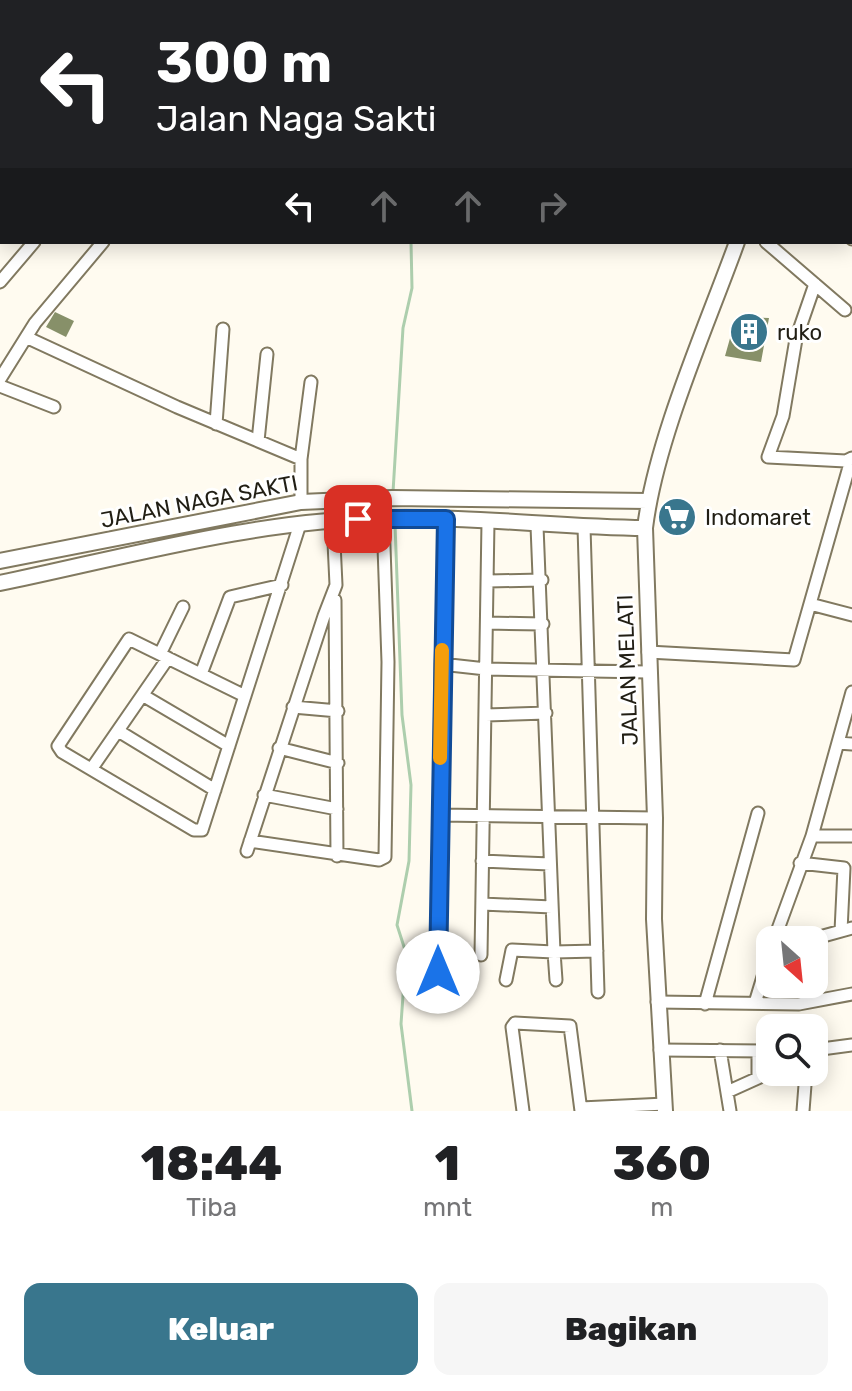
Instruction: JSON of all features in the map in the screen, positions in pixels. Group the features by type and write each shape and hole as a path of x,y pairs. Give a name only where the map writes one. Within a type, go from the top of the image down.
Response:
{"main road":[{"name":"JALAN MELATI","path":"665,1107 657,1002 655,818 645,528 648,501 736,244"},
{"name":"JALAN NAGA SAKTI","path":"2,561 301,502 392,498 648,501"},
{"name":"JALAN NAGA SAKTI","path":"4,582 300,524 333,521 446,519 537,526 645,528"},
{"path":"2,561 4,582"}],"street":[{"path":"0,282 32,244"},
{"path":"0,379 35,323 101,244"},
{"path":"768,244 845,310"},
{"path":"648,652 794,660 851,459 768,457 783,416 796,339 815,284"},
{"path":"216,424 223,329"},
{"path":"28,338 216,424 301,459"},
{"path":"258,441 267,354"},
{"path":"301,502 301,459 311,382"},
{"path":"0,386 54,407"},
{"path":"335,596 293,707 248,846 379,860 386,855 388,662 383,518"},
{"path":"438,972 441,664 446,519"},
{"path":"333,521 338,711 337,856"},
{"path":"481,955 488,522"},
{"path":"245,696 165,655 127,640 58,742 62,752 198,831 202,830 282,585 300,524"},
{"path":"537,526 542,580 556,980"},
{"path":"584,527 598,992"},
{"path":"488,581 542,580"},
{"path":"201,674 230,597 282,585"},
{"path":"810,604 852,615"},
{"path":"92,768 144,696 165,655 183,607"},
{"path":"487,623 543,624"},
{"path":"441,664 486,669 648,672"},
{"path":"144,696 229,746"},
{"path":"779,926 812,836 852,696"},
{"path":"293,707 338,711"},
{"path":"486,715 546,713"},
{"path":"120,732 215,790"},
{"path":"838,743 852,744"},
{"path":"279,748 338,763"},
{"path":"264,795 337,809"},
{"path":"705,1004 758,813"},
{"path":"440,815 655,818"},
{"path":"812,836 852,836"},
{"path":"482,861 550,864"},
{"path":"800,863 844,868 846,930"},
{"path":"482,904 552,907"},
{"path":"506,980 512,950 597,951"},
{"path":"657,1002 821,1003 852,994"},
{"path":"755,1003 757,998"},
{"path":"523,1111 512,1027 515,1023 570,1026 581,1110 665,1107"},
{"path":"828,1048 852,1045"},
{"path":"660,1050 756,1051"},
{"path":"720,1050 730,1111"},
{"path":"727,1092 756,1079"},
{"path":"803,1111 805,1086"}],"building":[{"path":"55,312 74,321 66,337 46,327"},
{"name":"ruko","path":"736,317 769,318 761,362 725,356"}],"waterway":[{"path":"393,492 403,328 412,288 411,244"},
{"path":"395,524 402,715 411,785 409,861 397,925 406,953 401,1024 412,1111"}],"slow traffic":[{"path":"440,758 442,650"}],"place":[{"name":"ruko","path":"749,332"},
{"name":"Indomaret","path":"677,517"}],"route":[{"path":"358,519 446,519 441,664 438,972"}]}
